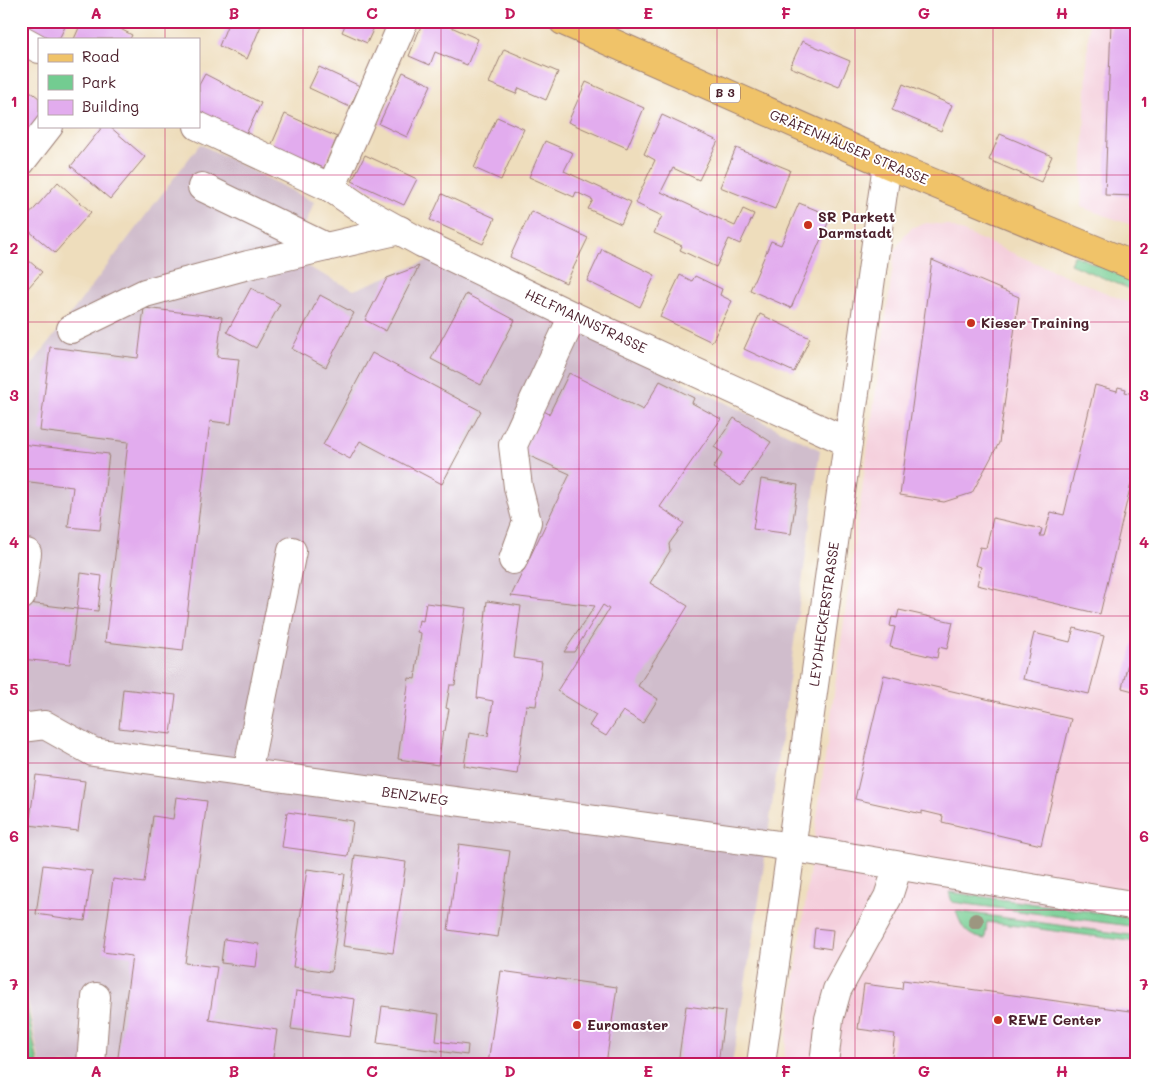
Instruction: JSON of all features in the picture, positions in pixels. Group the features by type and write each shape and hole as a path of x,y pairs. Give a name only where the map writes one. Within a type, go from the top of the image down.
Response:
{"main road":[{"name":"GRÄFENHÄUSER STRASSE","path":"563,21 887,164 1137,267"}],"street":[{"path":"331,188 404,21"},
{"path":"21,39 38,48"},
{"name":"HELFMANNSTRASSE","path":"200,127 331,188 366,212 400,230 573,316 848,442"},
{"path":"21,162 48,128"},
{"name":"LEYDHECKERSTRASSE","path":"762,1064 887,164"},
{"path":"202,187 326,247"},
{"path":"71,329 145,293 248,265 400,230"},
{"path":"513,560 527,522 518,487 513,445 573,316"},
{"path":"247,773 292,550"},
{"path":"21,596 26,553"},
{"name":"BENZWEG","path":"33,726 93,752 792,848 1137,906"},
{"path":"824,1064 829,1019 837,990 888,897 898,866"},
{"path":"91,1064 96,997"}],"shaded area":[{"path":"1089,21 1137,21 1137,227 1081,207"},
{"path":"200,144 314,202 292,259 354,290 434,258 820,450 760,894 732,1064 40,1064 21,964 21,379"},
{"path":"927,223 947,225 1137,306 1137,1064 783,1064 895,251 905,234 913,227"}],"green space":[{"path":"1074,255 1137,282 1137,292 1070,264"},
{"path":"949,892 1137,918 1137,927 952,902"},
{"path":"956,911 1137,936 1137,942 987,922 985,939 979,938 966,930 960,922"},
{"path":"21,974 38,1064 21,1064"}],"building":[{"path":"21,21 68,21 60,38 47,38 21,25"},
{"path":"82,21 105,21 132,35 130,38 74,38"},
{"path":"229,21 263,21 247,59 219,46"},
{"path":"347,21 377,21 367,43 342,32"},
{"path":"423,21 438,21 478,39 467,65 435,52 430,65 409,56"},
{"path":"1111,21 1137,21 1137,196 1105,195"},
{"path":"802,41 850,61 839,87 790,67"},
{"path":"504,49 558,72 546,100 519,88 516,94 489,83"},
{"path":"319,67 360,86 350,107 309,88"},
{"path":"403,72 431,85 407,137 379,124"},
{"path":"205,74 261,103 245,136 200,114 200,83"},
{"path":"586,82 644,108 627,148 568,122"},
{"path":"21,84 38,97 38,124 21,144"},
{"path":"903,84 952,105 941,131 892,110"},
{"path":"285,114 337,137 324,168 271,146"},
{"path":"662,115 718,141 699,180 673,168 661,192 735,226 743,209 754,214 740,244 729,239 716,267 680,250 682,246 654,233 662,216 635,203 655,160 644,154"},
{"path":"497,117 524,129 501,180 474,168"},
{"path":"101,128 111,128 145,157 110,199 71,166"},
{"path":"1000,134 1052,156 1041,182 989,160"},
{"path":"545,141 573,153 564,171 631,202 621,224 588,209 593,200 576,192 574,197 529,177"},
{"path":"736,148 790,170 775,209 720,187"},
{"path":"365,155 417,179 404,205 352,181"},
{"path":"58,182 91,212 55,253 21,224"},
{"path":"442,194 495,218 483,244 430,220"},
{"path":"799,203 831,216 791,308 750,290 771,241 781,245"},
{"path":"531,211 588,238 566,283 510,257"},
{"path":"602,249 655,275 640,307 587,281"},
{"path":"21,254 42,272 21,296"},
{"path":"932,260 1019,297 999,443 972,493 944,502 900,495"},
{"path":"419,266 386,331 365,320 387,278"},
{"path":"680,275 692,281 695,276 722,289 720,295 732,301 712,342 660,317"},
{"path":"251,288 280,304 256,348 227,332"},
{"path":"466,294 515,320 481,385 431,359"},
{"path":"320,295 354,313 326,367 292,349"},
{"path":"144,308 222,317 217,357 239,359 231,424 210,421 183,651 105,642 128,442 40,431 50,347 138,358"},
{"path":"760,314 810,338 794,372 744,349"},
{"path":"372,353 481,411 442,484 360,441 350,459 323,445"},
{"path":"569,373 643,410 660,381 694,398 692,403 721,419 660,507 684,523 669,544 670,551 650,583 688,606 638,686 658,699 643,723 623,711 606,736 589,726 596,715 557,691 609,609 603,605 574,652 564,652 595,606 511,596 570,474 523,453 544,411 549,414"},
{"path":"1095,385 1117,391 1118,387 1126,389 1125,392 1137,395 1137,459 1100,614 977,585 981,567 975,565 980,547 986,548 993,518 1042,529 1040,536 1044,536 1051,512 1064,515"},
{"path":"734,418 771,442 741,486 713,468 723,453 714,447"},
{"path":"21,444 109,454 100,530 68,527 73,487 21,481"},
{"path":"761,479 798,485 791,534 753,529"},
{"path":"81,573 102,576 98,611 77,609"},
{"path":"487,601 521,606 514,658 542,662 536,706 526,705 517,774 464,766 469,733 488,736 493,701 477,698"},
{"path":"28,603 77,609 70,664 21,659"},
{"path":"426,603 466,608 455,685 450,685 446,708 449,709 445,731 443,731 438,765 398,759 409,678 415,679 421,633 417,632 419,620 423,621"},
{"path":"899,610 953,622 947,649 939,647 937,658 890,647 895,627 890,626 892,617 897,618"},
{"path":"1074,628 1104,636 1089,694 1023,679 1034,633 1070,642"},
{"path":"1137,630 1137,692 1122,688"},
{"path":"884,675 1071,719 1041,845 942,822 943,816 922,811 922,814 855,799"},
{"path":"123,689 176,695 171,734 119,728"},
{"path":"36,775 85,781 78,831 29,825"},
{"path":"176,797 207,801 185,963 217,967 209,1020 277,1030 272,1064 117,1064 132,956 103,952 113,879 144,883 153,816 173,819"},
{"path":"287,812 353,821 348,856 282,847"},
{"path":"459,844 510,851 498,937 448,930"},
{"path":"355,855 406,862 393,953 343,946"},
{"path":"43,865 92,871 85,921 36,914"},
{"path":"307,869 345,874 331,972 293,967"},
{"path":"815,928 833,930 831,949 813,946"},
{"path":"224,939 259,944 256,967 221,963"},
{"path":"501,971 617,987 606,1064 488,1064"},
{"name":"REWE Center","path":"903,980 1137,1012 1137,1064 891,1064 895,1034 858,1029 864,984 902,989"},
{"path":"296,991 355,999 350,1037 291,1029"},
{"path":"382,1006 439,1014 436,1041 468,1045 467,1055 377,1043"},
{"path":"686,1006 725,1011 718,1064 678,1064"}],"place":[{"name":"SR Parkett Darmstadt","path":"808,225"},
{"name":"Kieser Training","path":"971,323"},
{"name":"REWE Center","path":"998,1020"},
{"name":"Euromaster","path":"577,1025"}]}
